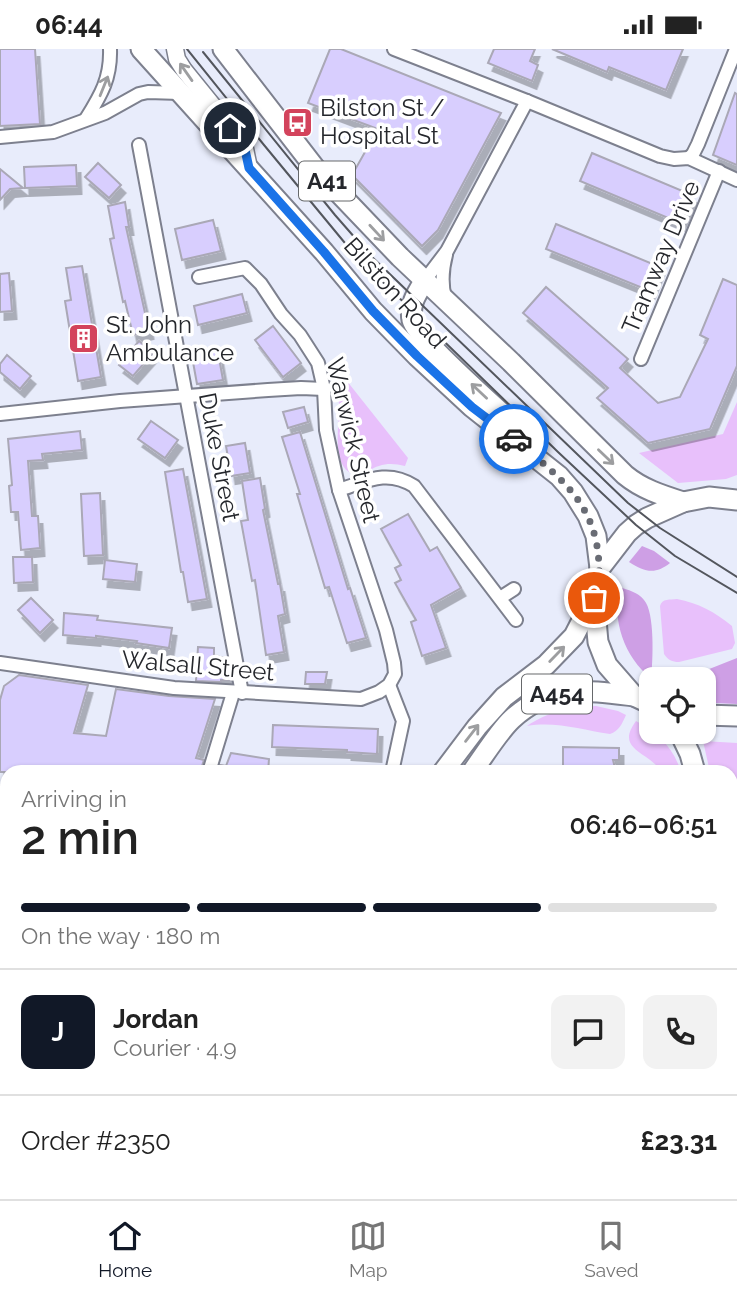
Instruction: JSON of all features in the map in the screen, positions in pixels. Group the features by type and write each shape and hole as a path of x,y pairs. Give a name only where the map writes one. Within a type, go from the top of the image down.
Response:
{"highway":[{"name":"Bilston Road","path":"141,49 324,252 373,311 417,356 472,407 559,476 588,516 596,536 600,568"},
{"name":"Bilston Road","path":"223,49 315,168 400,257 625,475 638,485 683,502"},
{"path":"425,280 412,303 412,320 417,330 526,436 559,476"},
{"path":"639,696 607,665 598,642 594,598 600,568 636,525 683,502 709,498 737,487"},
{"path":"709,498 737,500"},
{"name":"A454","path":"448,765 504,697 546,666 574,636 594,598"},
{"name":"A454","path":"477,765 510,720 536,702 566,691 590,690 639,699"},
{"path":"716,715 737,716"},
{"path":"685,744 693,765"}],"street":[{"path":"86,119 103,89 108,74 110,49"},
{"path":"175,49 177,59 184,70 244,145 249,168"},
{"path":"394,49 660,156 689,158 737,180"},
{"path":"689,158 698,144 736,49"},
{"path":"0,137 53,132 105,113 139,94 180,93"},
{"path":"425,280 447,251 527,101"},
{"name":"Duke Street","path":"139,145 238,693"},
{"name":"Tramway Drive","path":"641,359 719,171"},
{"path":"446,300 442,270 447,251"},
{"name":"Warwick Street","path":"199,277 245,268 261,284 318,363 324,389 326,430 339,490 386,629 395,674 389,685"},
{"path":"0,414 120,401 290,388 324,389"},
{"path":"339,490 391,476 414,486 516,620"},
{"path":"500,598 514,589"},
{"name":"Walsall Street","path":"0,663 174,688 238,693 361,699 389,685"},
{"path":"389,685 403,721 394,765"},
{"path":"212,765 238,693"}],"shaded area":[{"path":"335,366 408,458 405,466 386,464 356,475 341,462"},
{"path":"737,402 737,475 726,479 678,483 639,453 723,434"},
{"path":"642,546 670,563 650,571 629,562"},
{"path":"619,587 639,595 648,606 652,637 652,667 640,667 627,649 619,625"},
{"path":"677,599 706,609 732,626 735,643 732,649 679,662 667,658 664,654 660,606 664,601"},
{"path":"737,658 737,704 716,703 714,667"},
{"path":"596,706 626,715 616,731 610,734 559,725 527,726 560,711"},
{"path":"636,721 639,723 639,744 665,744 679,765 656,765 632,746 630,733"},
{"path":"737,743 737,765 708,765 704,744"}],"building":[{"path":"0,49 35,49 40,124 0,126"},
{"path":"330,49 341,49 501,113 438,230 422,246 352,175 378,129 308,103"},
{"path":"494,49 535,49 530,61 538,65 532,81 488,63"},
{"path":"552,49 683,49 666,90 609,67 607,72"},
{"path":"735,93 737,94 737,165 713,155"},
{"path":"592,153 692,195 680,223 580,181"},
{"path":"98,163 121,185 109,198 85,177"},
{"path":"76,165 77,186 25,188 24,167"},
{"path":"0,169 23,188 10,189 0,200"},
{"path":"125,202 129,227 126,227 149,331 133,335 110,239 114,238 108,206"},
{"path":"213,220 221,251 182,260 175,229"},
{"path":"556,224 660,267 650,291 546,249"},
{"name":"St. John Ambulance","path":"82,266 101,377 78,381 65,301 71,300 66,268"},
{"path":"9,273 12,311 0,312 0,274"},
{"path":"723,279 737,285 737,366 710,429 648,443 597,398 608,388 523,313 546,287 628,359 620,368 658,403 680,397 708,339 700,335"},
{"path":"242,294 247,313 198,325 194,306"},
{"path":"273,326 301,363 283,377 255,340"},
{"path":"139,341 153,353 133,376 119,365"},
{"path":"217,347 223,380 197,384 191,351"},
{"path":"7,355 31,376 20,389 0,372 0,364"},
{"path":"304,407 308,422 288,428 283,412"},
{"path":"151,421 178,440 165,458 138,439"},
{"path":"80,431 82,450 42,454 43,460 28,461 32,516 38,516 40,548 21,550 18,512 11,512 9,486 12,485 8,439"},
{"path":"300,432 348,589 350,588 366,638 347,643 329,587 325,588 282,437"},
{"path":"245,443 250,473 231,476 226,446"},
{"path":"183,469 207,599 188,602 165,472"},
{"path":"260,478 263,510 285,614 278,616 284,652 266,655 255,580 252,581 241,521 248,520 242,481"},
{"path":"100,493 103,555 84,556 81,494"},
{"path":"408,514 430,551 437,547 461,588 431,605 446,648 422,656 411,622 416,620 395,583 401,580 395,568 401,565 381,529"},
{"path":"13,557 32,557 33,582 14,583"},
{"path":"105,560 137,564 135,582 103,579"},
{"path":"31,598 53,620 40,633 18,610"},
{"path":"64,613 98,616 97,620 172,628 169,648 136,643 137,641 63,635"},
{"path":"198,647 214,648 214,657 227,658 231,680 196,681"},
{"path":"306,672 327,672 325,684 305,684"},
{"path":"19,675 88,685 74,733 106,736 116,689 215,699 196,758 204,760 202,765 0,765 0,700 4,686"},
{"path":"273,725 378,729 377,754 272,747"},
{"path":"563,747 619,748 619,760 613,760 614,765 563,765"},
{"path":"231,753 269,759 269,765 226,765"}],"tram line":[{"path":"187,49 354,254 636,525 675,556 737,593"},
{"path":"203,52 370,255 628,503 660,528 737,577"}],"way so far":[{"path":"514,439 559,476 588,516 596,536 600,568 594,598"}],"place":[{"name":"Bilston St / Hospital St","path":"297,122"},
{"name":"St. John Ambulance","path":"83,339"}],"route":[{"path":"230,128 244,145 249,168 373,311 472,407 514,439"}]}
